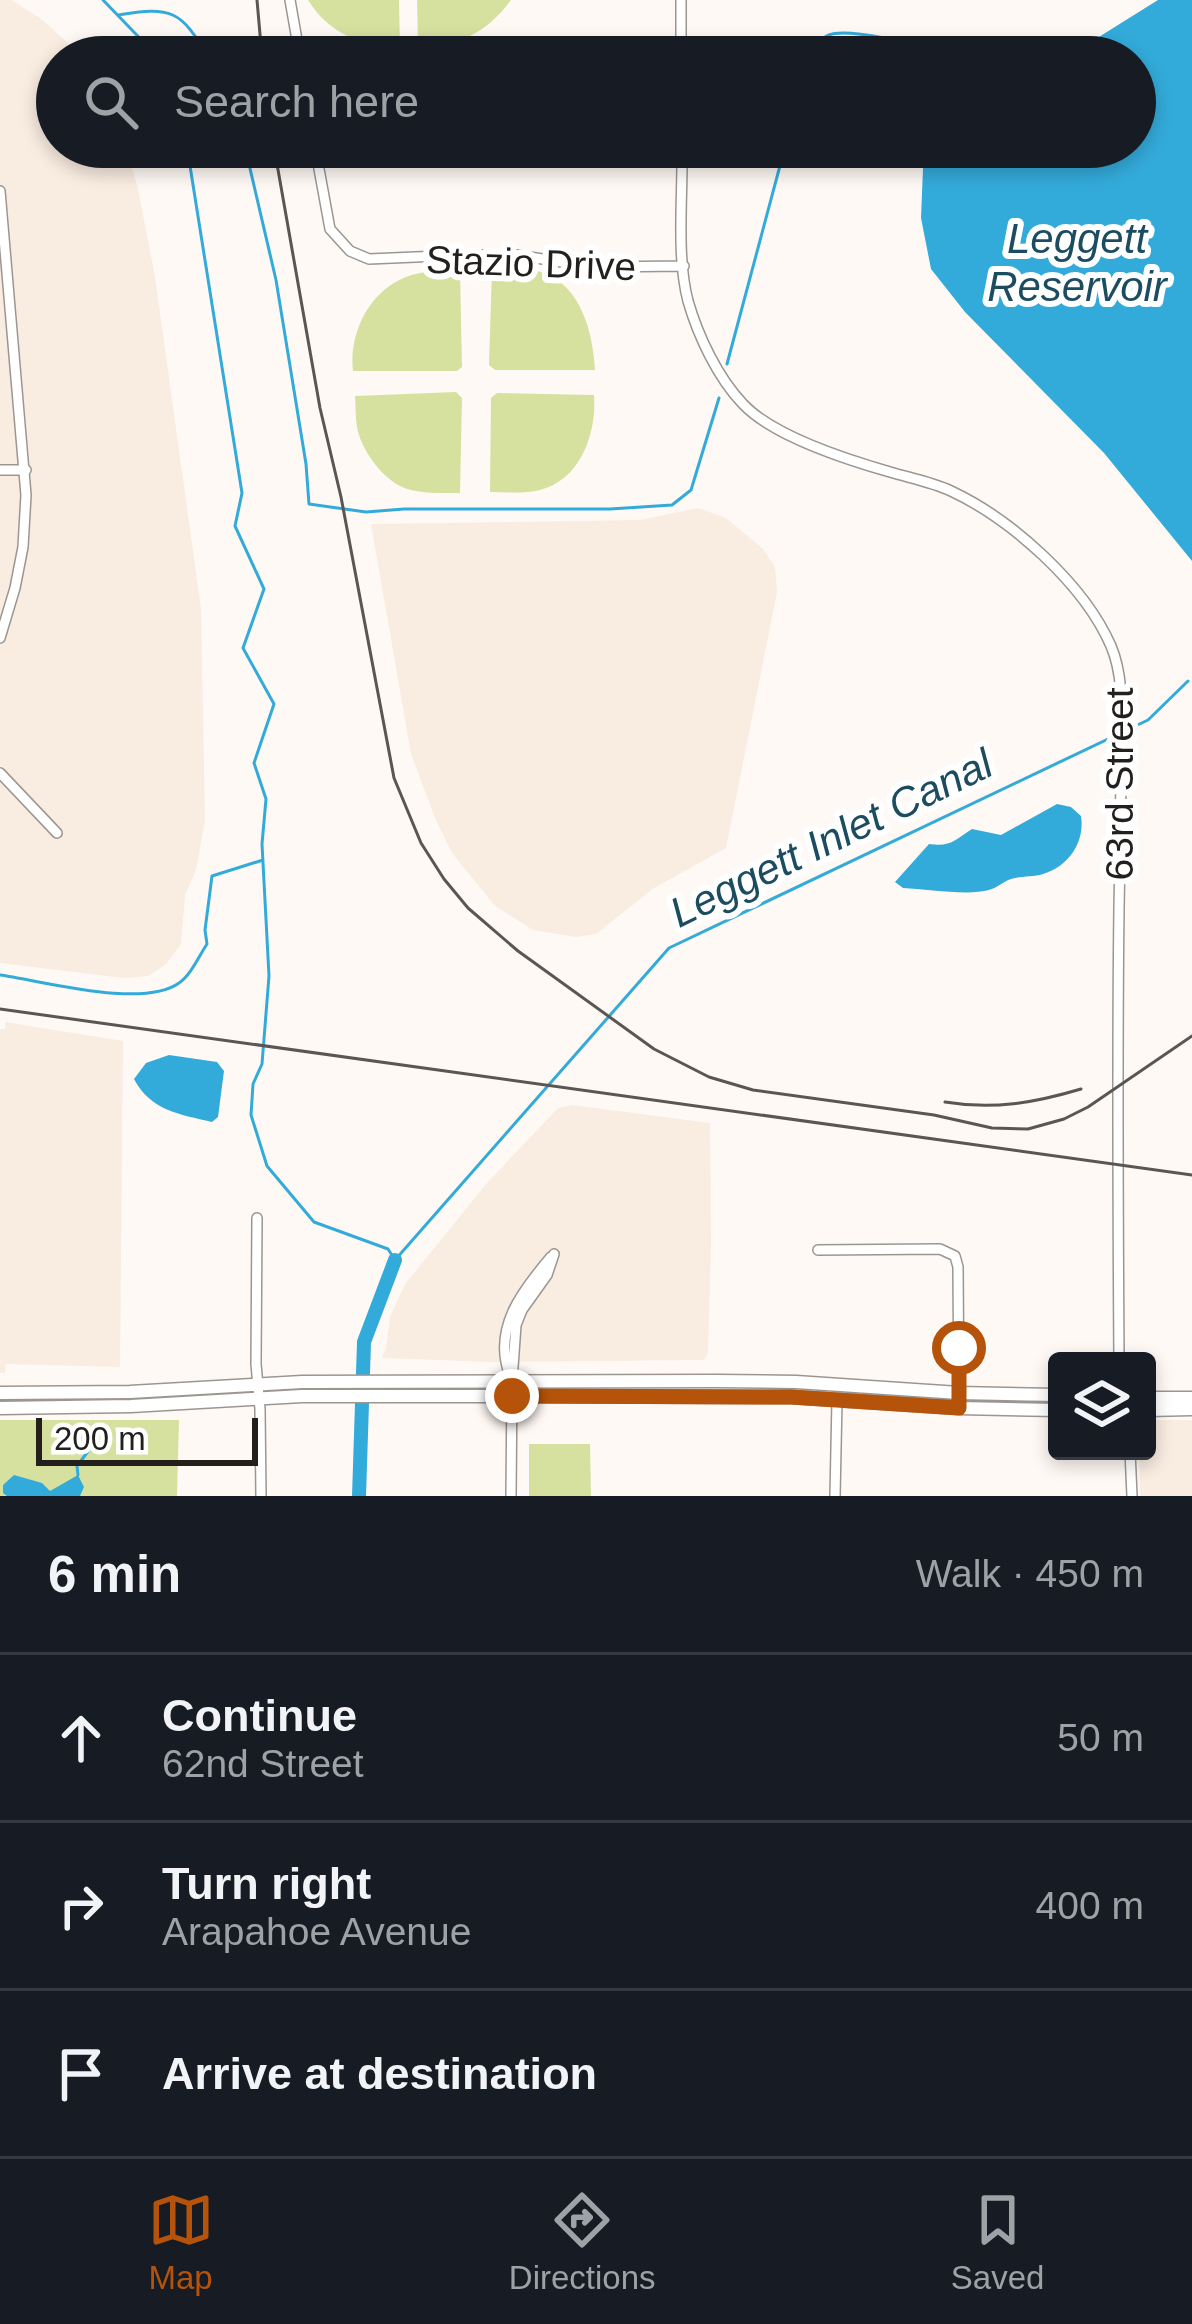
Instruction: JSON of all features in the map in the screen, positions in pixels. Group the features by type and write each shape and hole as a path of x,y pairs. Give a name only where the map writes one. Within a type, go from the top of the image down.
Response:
{"main road":[{"path":"0,1408 130,1406 339,1381 737,1381 1048,1409"},
{"path":"0,1393 258,1390 340,1396 959,1401 1048,1396"},
{"path":"1156,1398 1192,1398"},
{"path":"1156,1410 1192,1409"}],"street":[{"path":"290,0 296,36"},
{"path":"680,0 681,36"},
{"name":"Stazio Drive","path":"319,168 329,230 350,251 369,260 518,255 594,267 684,266"},
{"name":"63rd Street","path":"682,168 688,298 706,348 745,407 830,452 953,492 1030,544 1062,574 1094,614 1110,645 1119,673 1121,745 1119,1352"},
{"path":"0,191 26,470 23,547 0,638"},
{"path":"0,470 26,470"},
{"path":"0,773 57,833"},
{"path":"257,1218 261,1496"},
{"path":"818,1250 940,1249 955,1256 959,1401"},
{"path":"512,1381 506,1366 511,1311 554,1254 516,1325 512,1496"},
{"path":"835,1496 837,1400"},
{"path":"1130,1460 1132,1496"}],"shaded area":[{"path":"0,0 11,0 60,36 36,36 36,168 132,168 138,189 155,277 201,609 205,820 196,870 185,895 181,944 166,964 148,976 123,978 0,963"},
{"path":"698,508 726,518 763,549 775,567 777,592 726,848 654,888 596,934 576,937 533,930 495,906 452,853 435,818 411,754 371,524 640,520"},
{"path":"5,1022 123,1041 120,1367 6,1364 5,1373 0,1373 0,1029 5,1029"},
{"path":"572,1105 710,1123 711,1244 704,1360 382,1358 390,1317 405,1284 487,1183 558,1108"},
{"path":"1156,1420 1192,1420 1192,1496 1140,1496 1139,1460 1156,1460"}],"green space":[{"path":"308,0 399,0 400,36 348,36"},
{"path":"417,0 511,0 470,36 418,36"},
{"path":"492,268 535,270 566,288 583,312 595,370 495,370 489,365"},
{"path":"430,271 460,271 462,367 457,371 353,371 360,323 378,296 404,278"},
{"path":"456,392 462,398 460,493 417,491 394,482 372,461 362,443 355,396"},
{"path":"497,393 594,395 593,424 584,453 554,485 490,492 491,398"},
{"path":"0,1420 179,1420 177,1496 0,1496"},
{"path":"529,1444 590,1444 591,1496 529,1496"}],"water":[{"name":"Leggett Reservoir","path":"1158,0 1192,0 1192,561 1104,453 965,312 931,269 921,218 923,168 1156,168 1156,36 1100,36"},
{"path":"1057,804 1071,807 1081,816 1082,826 1073,852 1052,870 980,892 903,888 895,882 929,844 948,843 972,829 1001,835"},
{"path":"169,1055 217,1062 224,1071 218,1117 212,1122 157,1105 141,1090 134,1079 146,1063"},
{"path":"14,1475 42,1483 50,1491 78,1475 84,1487 80,1496 7,1496 3,1485"}],"waterway":[{"path":"103,0 138,36"},
{"path":"118,15 163,12 182,21 194,36"},
{"path":"828,36 870,36"},
{"name":"Leggett Inlet Canal","path":"190,168 242,493 235,526 264,589 243,648 274,704 254,763 266,799 262,844 269,976 262,1064 253,1084 251,1115 267,1166 314,1222 388,1249 395,1260 669,948 1148,720 1188,681"},
{"path":"250,168 276,280 309,504 366,512 672,505 691,490 719,398"},
{"path":"727,364 779,168"},
{"path":"0,975 118,993 163,990 183,980 207,944 212,876 263,860"},
{"path":"359,1496 364,1342 395,1260"},
{"path":"78,1475 91,1432"}],"railway":[{"path":"257,0 260,36"},
{"path":"278,168 394,778 421,843 468,908 518,951 654,1049 709,1077 753,1090 934,1115 992,1128 1028,1129 1088,1107 1192,1036"},
{"path":"0,1009 1192,1175"},
{"path":"945,1102 1013,1104 1081,1089"}],"route":[{"path":"512,1396 791,1397 959,1408 959,1348"}]}
